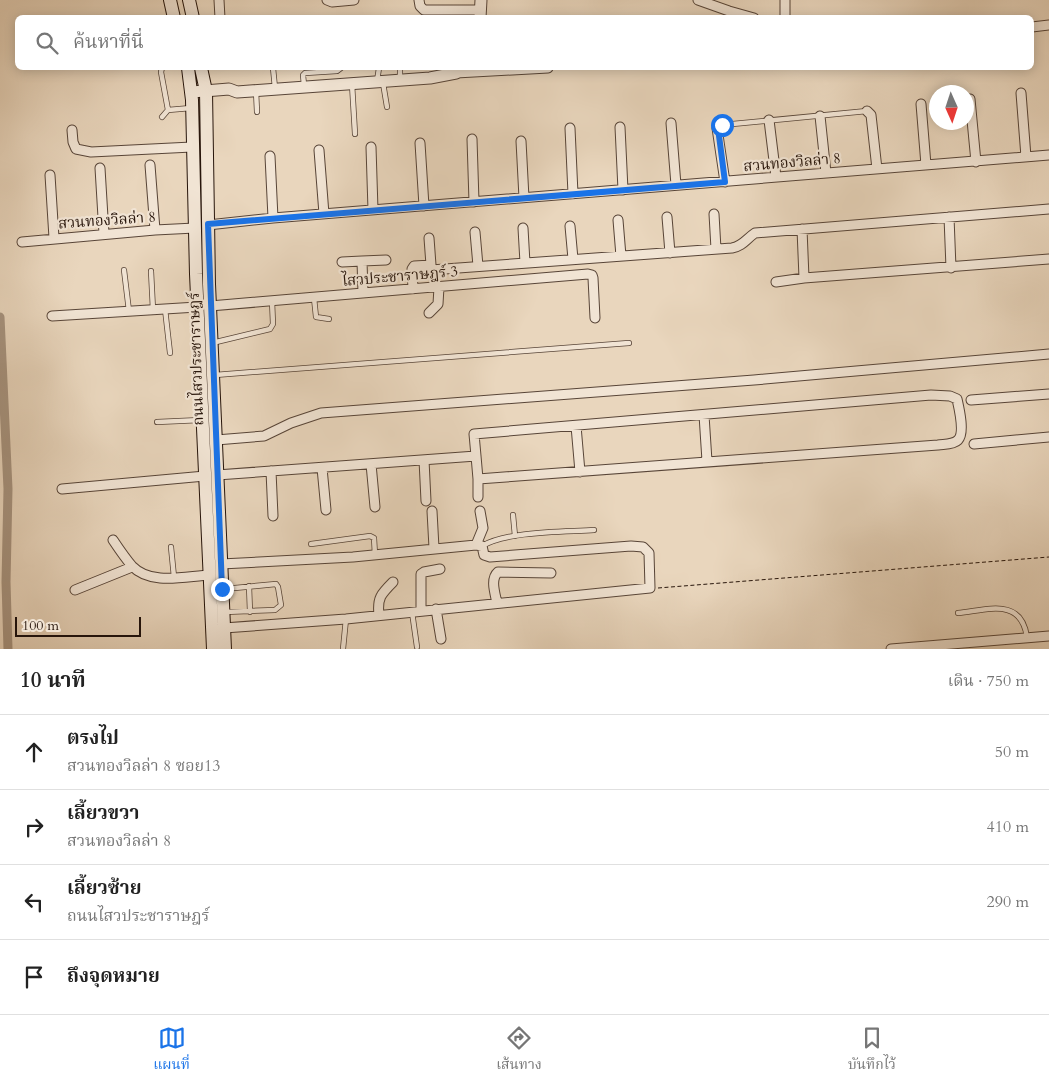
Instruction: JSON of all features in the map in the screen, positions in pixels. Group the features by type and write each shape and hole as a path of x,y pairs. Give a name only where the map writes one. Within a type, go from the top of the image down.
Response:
{"main road":[{"path":"170,0 173,15"},
{"path":"188,0 192,15"},
{"name":"ถนนไสวประชาราษฎร์","path":"188,70 192,100 195,228 204,306 212,343 216,440 211,475 210,575 213,649"},
{"name":"ถนนไสวประชาราษฎร์","path":"201,70 206,95 208,224 204,306 203,420 221,564 225,649"},
{"path":"193,131 207,131"}],"street":[{"path":"219,0 220,15"},
{"path":"327,0 332,2 354,0"},
{"path":"419,0 420,6 424,10 480,9"},
{"path":"698,0 744,15"},
{"path":"784,0 785,15"},
{"path":"1034,27 1049,25"},
{"path":"192,100 206,95 230,95 237,92 256,90 380,82 459,70"},
{"path":"1021,93 1026,157"},
{"path":"921,104 926,165"},
{"path":"867,111 871,115 877,169"},
{"path":"820,116 826,173"},
{"path":"770,120 776,177"},
{"path":"671,123 676,186"},
{"path":"620,127 623,190"},
{"path":"570,128 573,194"},
{"path":"718,128 725,182"},
{"path":"72,130 76,149 90,152 192,147"},
{"path":"973,130 976,162"},
{"path":"472,139 474,202"},
{"path":"521,141 524,198"},
{"path":"420,143 424,206"},
{"path":"371,147 374,210"},
{"path":"319,150 324,214"},
{"name":"สวนทองวิลล่า 8","path":"208,224 1049,155"},
{"path":"270,156 273,218"},
{"path":"150,165 154,230"},
{"path":"100,168 104,234"},
{"path":"50,175 54,238"},
{"path":"429,238 431,270 738,247 755,233 1049,209"},
{"path":"714,214 716,249"},
{"path":"667,217 670,253"},
{"path":"949,217 951,268"},
{"path":"618,220 621,256"},
{"path":"570,226 573,259"},
{"name":"สวนทองวิลล่า 8","path":"22,242 195,228"},
{"path":"523,228 525,263"},
{"path":"802,229 804,278"},
{"path":"475,232 478,266"},
{"path":"776,282 804,278 1049,259"},
{"path":"342,262 386,260"},
{"path":"362,261 363,293"},
{"path":"413,289 412,270 414,266 431,265"},
{"name":"ไสวประชาราษฎร์ 3","path":"52,316 314,298 592,275 595,318"},
{"path":"429,313 438,304 439,287"},
{"path":"216,440 264,436 292,423 321,413 754,380 1049,354"},
{"path":"971,400 1049,394"},
{"path":"478,478 580,472 707,460 950,444 958,440 961,434 960,417 957,399 938,395 474,434 478,498"},
{"path":"704,415 707,460"},
{"path":"576,426 580,472"},
{"path":"974,444 1049,437"},
{"path":"62,489 211,475 476,456"},
{"path":"424,460 426,501"},
{"path":"371,464 375,506"},
{"path":"322,468 326,510"},
{"path":"271,471 273,516"},
{"path":"432,511 434,548"},
{"path":"224,628 346,619 650,588 649,553 643,547 630,546 490,557 484,555 479,545 483,528 480,511"},
{"path":"113,540 132,566 155,578 210,575"},
{"path":"221,564 376,555 479,545"},
{"path":"75,590 132,566"},
{"path":"416,611 421,574 440,569"},
{"path":"497,603 494,580 498,572 551,573"},
{"path":"379,615 379,598 393,582"},
{"path":"436,609 441,639"},
{"path":"891,649 1049,636"}],"lane":[{"path":"162,70 168,110"},
{"path":"273,70 275,89"},
{"path":"304,87 303,75 305,73 338,70"},
{"path":"379,70 380,82 387,107"},
{"path":"400,70 400,80"},
{"path":"352,84 355,134"},
{"path":"256,90 257,112"},
{"path":"162,117 168,110 192,100"},
{"path":"718,128 722,125 867,111"},
{"path":"124,270 129,311"},
{"path":"151,271 153,310"},
{"path":"314,298 316,317 329,319"},
{"path":"212,343 270,329 273,324 272,301"},
{"path":"165,309 170,353"},
{"path":"213,376 629,343"},
{"path":"157,422 203,420"},
{"path":"513,515 515,536"},
{"path":"479,545 515,536 594,530"},
{"path":"311,544 370,536 374,538 376,555"},
{"path":"171,548 174,577"},
{"path":"222,589 276,584 281,605 275,610 223,612"},
{"path":"248,586 250,612"},
{"path":"958,613 1004,608 1014,611 1025,623 1027,637"},
{"path":"416,611 417,647"},
{"path":"343,649 346,619"}],"path":[{"path":"650,588 1049,556"}],"waterway":[{"path":"0,317 8,489 6,582 8,649"}],"route":[{"path":"222,589 208,224 725,182 718,128 722,125"}]}
